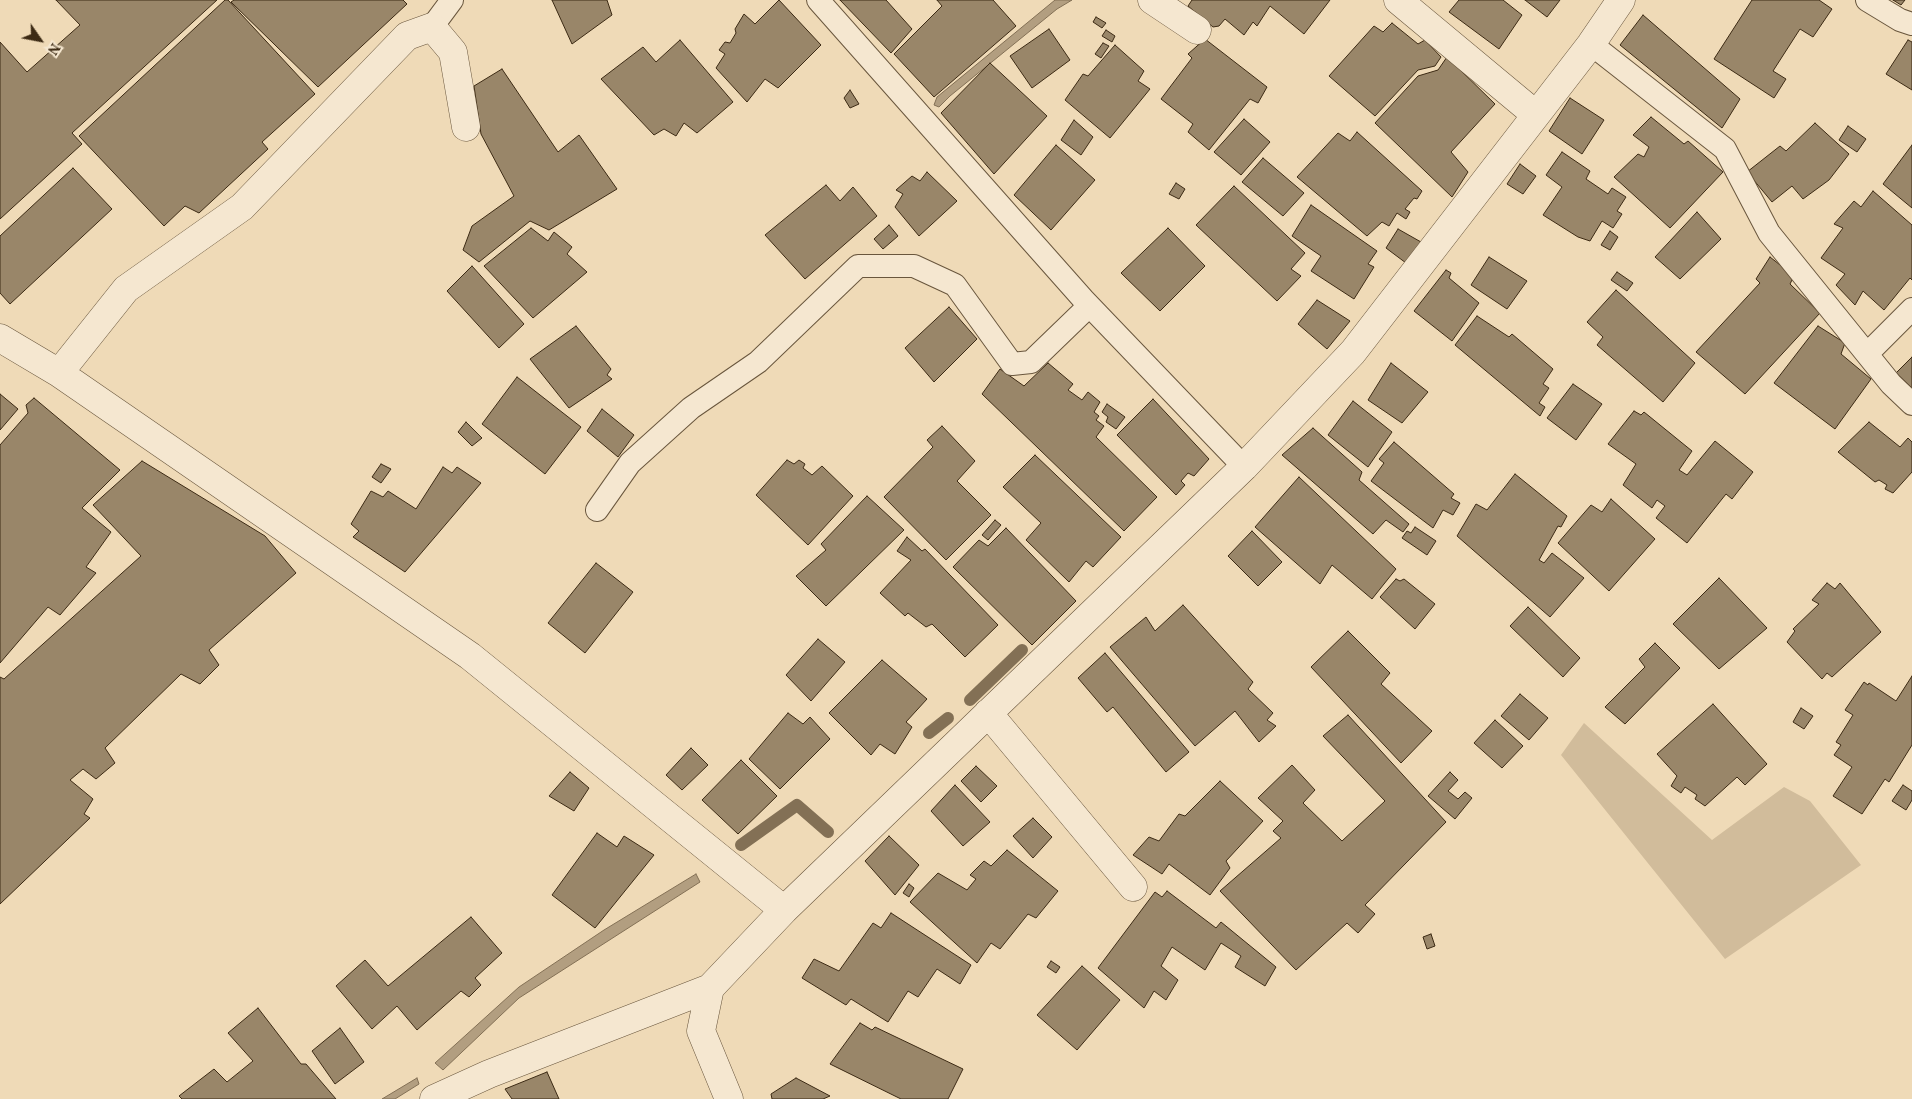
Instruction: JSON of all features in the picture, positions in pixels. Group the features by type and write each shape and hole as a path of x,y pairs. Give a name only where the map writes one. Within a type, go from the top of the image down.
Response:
{"street":[{"path":"1152,0 1197,30"},
{"path":"1398,0 1535,114"},
{"path":"434,1099 489,1074 710,988 784,910 1244,466 1353,352 1535,114 1591,44 1621,0"},
{"path":"59,373 126,289 242,206 407,36 432,27 453,52 466,127"},
{"path":"0,338 59,373 470,656 784,910"},
{"path":"988,713 1133,887"},
{"path":"710,988 701,1031 730,1099"}],"lane":[{"path":"432,27 452,0"},
{"path":"818,0 1089,306 1244,466"},
{"path":"1867,0 1900,20 1912,24"},
{"path":"1591,44 1724,149 1769,233 1891,384 1912,404"},
{"path":"597,510 630,463 691,408 758,362 858,266 914,266 955,285 1012,364 1031,362 1089,306"},
{"path":"1867,354 1912,309"}],"shaded area":[{"path":"1055,0 1072,0 1057,9 939,107 934,105 937,97"},
{"path":"1584,723 1712,840 1784,787 1810,801 1861,865 1725,959 1561,755"},
{"path":"696,874 700,882 519,998 443,1070 435,1063 519,987 604,930"},
{"path":"417,1078 419,1084 395,1099 382,1099"}],"building":[{"path":"56,0 217,0 72,133 82,144 0,219 0,42 27,72 80,25"},
{"path":"225,0 228,0 315,94 262,142 268,149 199,213 185,206 164,226 79,136"},
{"path":"234,0 403,0 407,4 318,87 231,2"},
{"path":"552,0 607,0 612,15 572,44"},
{"path":"779,0 821,45 778,88 765,79 747,102 716,68 725,54 719,50 725,42 730,43 736,33 735,29 744,14 755,24"},
{"path":"840,0 886,0 912,29 891,53"},
{"path":"937,0 993,0 1016,26 934,97 894,54 942,6"},
{"path":"1192,0 1330,0 1304,34 1270,6 1257,26 1253,22 1244,35 1225,19 1219,26 1213,27 1188,6"},
{"path":"1459,0 1503,0 1522,15 1499,49 1449,12"},
{"path":"1525,0 1560,0 1547,17"},
{"path":"1752,0 1819,0 1832,9 1813,37 1800,29 1773,71 1786,79 1774,98 1714,59"},
{"path":"1893,0 1905,0 1901,5"},
{"path":"1643,15 1740,99 1722,128 1620,45"},
{"path":"1096,17 1106,23 1102,28 1093,22"},
{"path":"1392,23 1418,44 1425,40 1441,57 1435,66 1418,70 1375,116 1329,76 1374,26 1383,32"},
{"path":"1049,29 1070,60 1032,88 1010,56"},
{"path":"1106,30 1115,36 1112,42 1102,36"},
{"path":"1205,39 1267,87 1258,103 1250,99 1209,150 1188,132 1193,124 1161,99 1192,58 1188,54"},
{"path":"680,40 733,102 697,133 684,123 676,136 664,129 654,135 601,79 643,47 656,62"},
{"path":"1908,40 1912,42 1912,90 1886,74"},
{"path":"1103,43 1109,46 1101,58 1095,54"},
{"path":"1115,45 1144,71 1138,81 1150,89 1110,138 1065,100 1083,74 1088,76"},
{"path":"1447,57 1495,104 1451,152 1468,172 1452,197 1375,123 1418,76 1438,70"},
{"path":"990,63 1047,116 994,174 941,113"},
{"path":"502,69 558,152 579,135 617,189 549,230 530,221 479,262 463,250 472,226 514,196 481,134 474,86"},
{"path":"850,90 859,104 850,108 844,98"},
{"path":"1570,98 1604,120 1582,154 1549,131"},
{"path":"1651,117 1684,144 1688,141 1723,172 1670,228 1614,177 1638,154 1644,157 1649,147 1633,135"},
{"path":"1244,119 1270,142 1241,175 1214,152"},
{"path":"1074,120 1093,137 1081,155 1061,140"},
{"path":"1815,123 1849,154 1829,180 1803,199 1792,186 1772,202 1747,172 1780,146 1786,151"},
{"path":"1848,126 1866,139 1857,152 1839,140"},
{"path":"1357,132 1422,191 1417,199 1414,198 1405,209 1410,212 1406,219 1397,213 1389,226 1382,222 1367,236 1297,177 1338,133 1350,141"},
{"path":"1056,145 1095,180 1051,230 1014,195"},
{"path":"1912,145 1912,208 1883,184"},
{"path":"1562,152 1590,171 1586,179 1608,194 1612,188 1626,197 1617,211 1622,214 1613,228 1602,221 1590,241 1578,237 1543,215 1562,187 1546,175"},
{"path":"1263,158 1304,193 1283,216 1242,182"},
{"path":"1520,164 1536,176 1523,194 1507,184"},
{"path":"73,168 112,209 10,304 0,293 0,236"},
{"path":"927,172 957,201 919,236 895,207 903,194 896,190 912,176 920,181"},
{"path":"1176,183 1185,189 1179,199 1169,194"},
{"path":"826,185 840,201 853,187 877,216 805,279 765,235"},
{"path":"1234,186 1305,253 1291,269 1301,276 1277,301 1196,225"},
{"path":"1873,191 1912,225 1912,280 1910,278 1884,310 1863,291 1855,305 1836,285 1845,274 1821,258 1843,228 1834,224 1854,201 1861,207"},
{"path":"1311,205 1377,251 1368,264 1374,267 1354,299 1311,271 1321,256 1292,236"},
{"path":"1697,212 1721,239 1680,279 1655,257"},
{"path":"889,225 898,236 883,249 874,239"},
{"path":"531,228 548,241 554,232 572,247 567,254 587,272 533,318 484,266"},
{"path":"1168,228 1205,266 1160,311 1121,273"},
{"path":"1398,229 1421,242 1406,263 1386,248"},
{"path":"1610,231 1618,237 1610,250 1601,245"},
{"path":"1489,257 1527,281 1507,309 1471,285"},
{"path":"1770,257 1794,276 1790,284 1820,313 1745,394 1696,352 1760,283 1756,279"},
{"path":"472,266 524,324 499,348 447,291"},
{"path":"1446,270 1451,273 1449,278 1479,303 1452,341 1414,311"},
{"path":"1617,272 1633,283 1627,291 1611,280"},
{"path":"1616,290 1695,363 1663,402 1597,345 1603,337 1587,322"},
{"path":"1317,300 1350,321 1327,349 1298,324"},
{"path":"949,307 977,339 934,382 905,348"},
{"path":"1477,316 1509,337 1512,334 1553,369 1543,384 1549,388 1539,403 1545,407 1540,416 1455,345"},
{"path":"576,326 611,369 607,375 612,379 569,408 530,359"},
{"path":"1818,326 1845,343 1841,354 1871,379 1835,429 1774,383"},
{"path":"1912,357 1912,388 1896,373"},
{"path":"1048,363 1073,384 1068,390 1082,400 1088,392 1100,402 1094,412 1099,416 1096,420 1104,426 1096,437 1157,497 1124,531 982,394 1000,369 1024,386"},
{"path":"1391,363 1428,392 1402,423 1368,400"},
{"path":"517,377 581,427 545,474 482,424"},
{"path":"1573,384 1602,404 1576,440 1547,418"},
{"path":"0,394 18,409 0,430"},
{"path":"34,398 120,470 82,508 111,532 86,567 96,573 60,615 48,607 0,663 0,445 28,413 26,405"},
{"path":"1153,399 1209,459 1194,476 1188,473 1181,481 1185,485 1176,495 1117,435"},
{"path":"1353,401 1392,432 1368,467 1328,435"},
{"path":"1107,404 1125,417 1116,429 1106,422 1108,417 1102,412"},
{"path":"602,409 634,435 618,457 587,431"},
{"path":"1634,411 1641,415 1644,412 1692,451 1679,470 1687,475 1715,441 1753,472 1732,499 1726,494 1687,543 1656,518 1665,506 1657,500 1652,508 1623,485 1636,464 1608,444"},
{"path":"466,422 482,438 472,446 458,432"},
{"path":"1869,422 1900,447 1908,438 1912,442 1912,472 1893,493 1885,489 1887,485 1879,480 1875,482 1838,452"},
{"path":"942,426 975,461 957,481 991,515 946,560 884,497 933,447 927,440"},
{"path":"1313,428 1362,472 1359,480 1409,524 1403,532 1386,520 1373,534 1282,455"},
{"path":"1394,442 1454,494 1451,498 1460,503 1453,515 1443,510 1433,528 1371,481 1384,463 1379,459"},
{"path":"1035,455 1121,537 1093,567 1086,561 1069,582 1026,540 1041,523 1003,487"},
{"path":"787,460 794,464 799,460 805,464 803,468 812,475 822,466 853,496 808,545 756,495"},
{"path":"142,461 265,536 296,573 209,650 219,665 200,684 181,674 105,748 115,763 96,779 83,769 70,780 93,799 84,814 90,818 0,904 0,677 4,679 141,556 93,505"},
{"path":"381,464 391,469 381,483 372,477"},
{"path":"443,467 452,473 457,467 481,483 405,572 353,537 359,531 351,524 371,491 383,497 388,491 416,509"},
{"path":"1515,474 1567,516 1561,527 1558,526 1539,560 1544,563 1552,553 1584,578 1550,617 1457,536 1476,504 1487,510"},
{"path":"1299,477 1396,569 1372,599 1332,565 1320,584 1255,527"},
{"path":"867,496 904,530 826,606 796,576 826,550 821,544"},
{"path":"1611,499 1655,539 1609,591 1558,543 1591,505 1602,512"},
{"path":"995,520 1001,525 988,540 982,535"},
{"path":"1415,527 1436,541 1427,555 1402,538 1407,531 1411,533"},
{"path":"1006,528 1076,601 1032,645 953,567 979,540 988,546"},
{"path":"1252,531 1282,562 1258,586 1228,556"},
{"path":"907,537 922,551 925,549 998,625 965,657 932,624 926,627 908,613 905,616 880,593 911,560 897,551"},
{"path":"596,563 633,592 585,653 548,623"},
{"path":"1719,578 1767,628 1719,669 1673,624"},
{"path":"1396,579 1400,581 1404,579 1435,604 1415,629 1380,597"},
{"path":"1827,583 1835,589 1840,583 1881,632 1832,677 1827,673 1822,679 1787,642 1795,631 1793,629 1819,604 1812,600"},
{"path":"1183,605 1253,682 1248,689 1273,713 1267,720 1276,726 1259,742 1235,711 1195,746 1110,647 1146,617 1155,631"},
{"path":"1528,607 1580,658 1563,677 1510,626"},
{"path":"1348,631 1390,673 1381,684 1432,731 1401,763 1311,667"},
{"path":"818,639 845,662 811,701 786,675"},
{"path":"1655,643 1680,668 1625,724 1605,707 1645,667 1639,659"},
{"path":"1105,653 1189,752 1166,772 1113,707 1107,712 1078,678"},
{"path":"882,660 927,699 906,722 912,727 895,754 880,744 871,755 829,713"},
{"path":"1912,676 1912,745 1889,782 1885,779 1862,814 1833,796 1852,767 1834,755 1841,745 1836,742 1853,715 1845,710 1864,682 1868,685 1869,683 1896,701"},
{"path":"1520,694 1548,718 1529,740 1501,716"},
{"path":"1713,704 1767,764 1745,785 1737,777 1705,806 1695,799 1697,795 1685,787 1681,793 1671,786 1677,776 1657,754"},
{"path":"1801,708 1813,716 1804,729 1793,722"},
{"path":"788,713 803,724 810,717 830,739 780,789 749,759"},
{"path":"1348,715 1446,822 1365,905 1375,914 1358,933 1347,923 1296,970 1220,891 1281,838 1273,831 1283,821 1258,798 1292,765 1315,790 1303,803 1342,841 1385,801 1323,736"},
{"path":"1495,720 1523,746 1502,768 1474,743"},
{"path":"691,748 708,765 682,790 666,775"},
{"path":"741,760 777,796 738,834 702,800"},
{"path":"976,766 997,786 981,802 961,781"},
{"path":"570,772 589,788 574,811 549,796"},
{"path":"1450,772 1458,780 1448,791 1458,799 1465,792 1472,798 1455,819 1428,796"},
{"path":"1220,781 1263,821 1226,861 1230,868 1210,895 1169,864 1162,874 1133,855 1149,837 1159,841 1179,814 1185,816"},
{"path":"955,785 990,822 963,846 931,811"},
{"path":"1903,785 1912,791 1912,800 1906,810 1892,801"},
{"path":"1033,818 1052,837 1033,858 1013,836"},
{"path":"597,833 617,847 624,836 654,855 595,928 552,895"},
{"path":"889,836 919,865 895,895 865,861"},
{"path":"1007,850 1058,891 1036,918 1028,914 1000,949 991,943 977,963 910,902 938,873 967,890 976,879 970,875 984,861 991,866"},
{"path":"909,884 914,888 909,897 903,893"},
{"path":"1167,891 1216,928 1221,922 1276,967 1265,986 1235,967 1241,956 1221,943 1205,970 1172,947 1161,966 1178,980 1166,1000 1154,991 1144,1008 1098,968 1155,892 1162,897"},
{"path":"891,913 971,965 960,984 937,969 918,997 908,991 888,1022 851,999 846,1005 802,978 814,959 839,971 873,923 881,928"},
{"path":"471,917 502,953 475,978 481,985 469,997 461,991 417,1030 397,1006 372,1029 336,986 365,960 388,986"},
{"path":"1431,934 1435,946 1427,949 1423,937"},
{"path":"1051,961 1060,967 1056,973 1047,967"},
{"path":"1082,966 1120,1000 1077,1050 1037,1015"},
{"path":"258,1008 301,1064 306,1064 336,1099 182,1099 179,1096 214,1069 227,1082 253,1061 228,1033"},
{"path":"860,1023 872,1030 875,1027 963,1069 948,1099 901,1099 830,1064"},
{"path":"340,1028 364,1062 335,1084 312,1051"},
{"path":"547,1072 559,1099 512,1099 505,1089"},
{"path":"796,1078 830,1096 823,1099 772,1099 771,1094"}],"waterway":[{"path":"970,700 1022,650"},
{"path":"929,733 948,718"},
{"path":"741,845 797,805 828,832"}]}
